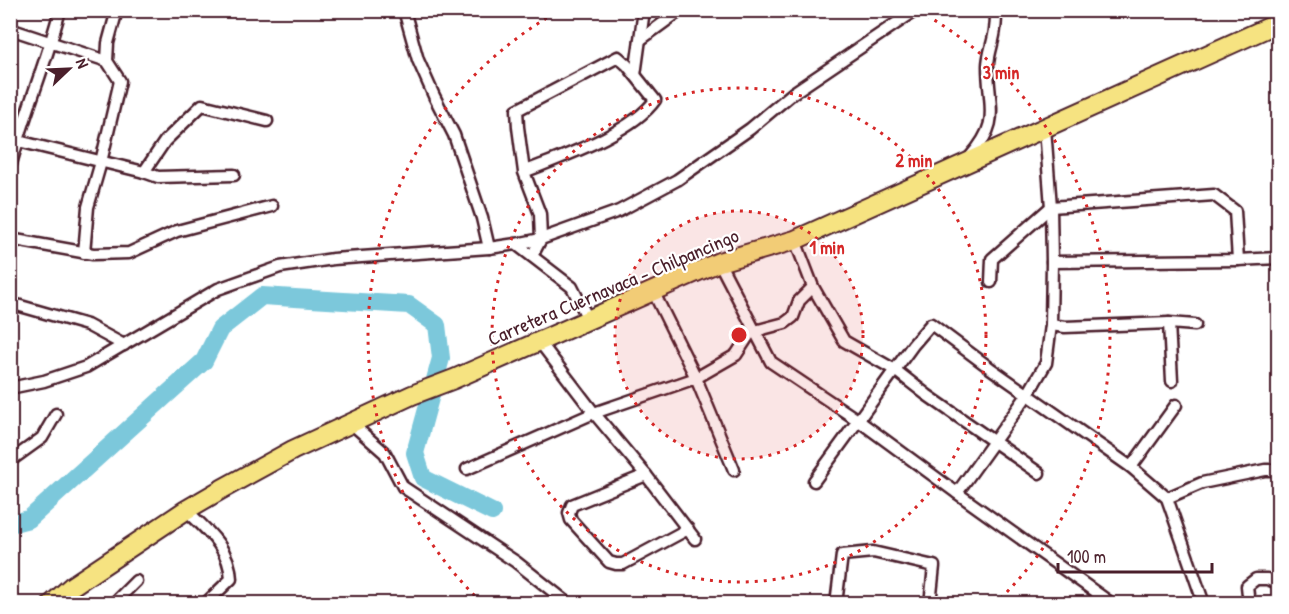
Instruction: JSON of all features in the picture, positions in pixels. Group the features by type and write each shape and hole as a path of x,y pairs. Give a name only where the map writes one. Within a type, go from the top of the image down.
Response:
{"main road":[{"name":"Carretera Cuernavaca - Chilpancingo","path":"52,603 72,586 186,510 292,450 412,395 454,379 719,262 795,240 1277,27"}],"street":[{"path":"10,168 14,140 51,43 60,10"},
{"path":"106,61 108,43 117,10"},
{"path":"404,10 418,60 454,135 482,218 489,248"},
{"path":"634,75 644,10"},
{"path":"640,40 681,10"},
{"path":"10,388 44,381 86,367 218,289 280,267 333,259 516,244 541,239 619,211 677,180 750,129 793,93 916,10"},
{"path":"964,165 981,145 989,129 992,111 988,64 996,10"},
{"path":"10,29 106,61 120,81 88,207 84,253"},
{"path":"524,172 595,143 631,122 649,109 655,100 618,57 517,110 524,172 540,214 541,239 532,256"},
{"path":"144,172 165,141 202,105 267,121"},
{"path":"957,493 1028,394 1046,363 1051,325 1051,207 1039,131"},
{"path":"14,140 158,177 234,175"},
{"path":"991,282 992,259 1051,207 1214,195 1235,211 1238,260"},
{"path":"10,239 84,253 129,253 177,231 272,206"},
{"path":"795,240 813,286 844,341 895,370 1039,473"},
{"path":"516,244 572,287 588,319"},
{"path":"1052,262 1278,258"},
{"path":"719,262 771,362 859,421 1108,601"},
{"path":"466,469 594,413 696,378 736,355 749,335 755,331 785,323 793,318 799,301 813,286"},
{"path":"653,291 696,378 734,470"},
{"path":"10,303 87,324 124,345"},
{"path":"1051,325 1065,327 1169,323 1195,325"},
{"path":"1169,323 1172,381"},
{"path":"814,482 895,370 932,324 1131,466 1167,498 1204,603"},
{"path":"539,341 696,539"},
{"path":"1131,466 1176,405"},
{"path":"10,460 42,438 56,414"},
{"path":"352,424 385,453 403,487 516,562 569,603"},
{"path":"1167,498 1202,483 1265,470 1278,470"},
{"path":"646,475 572,506 569,513 571,520 609,562 616,564 623,564 688,529"},
{"path":"186,510 218,542 231,567 231,579 205,603"},
{"path":"836,603 842,555 873,552 934,566 930,603"},
{"path":"1249,603 1247,586 1256,579 1267,579 1278,583"},
{"path":"113,603 136,581"}],"waterway":[{"path":"10,524 29,519 204,361 220,329 262,296 409,305 437,325 441,358 415,453 423,478 492,512"}]}
